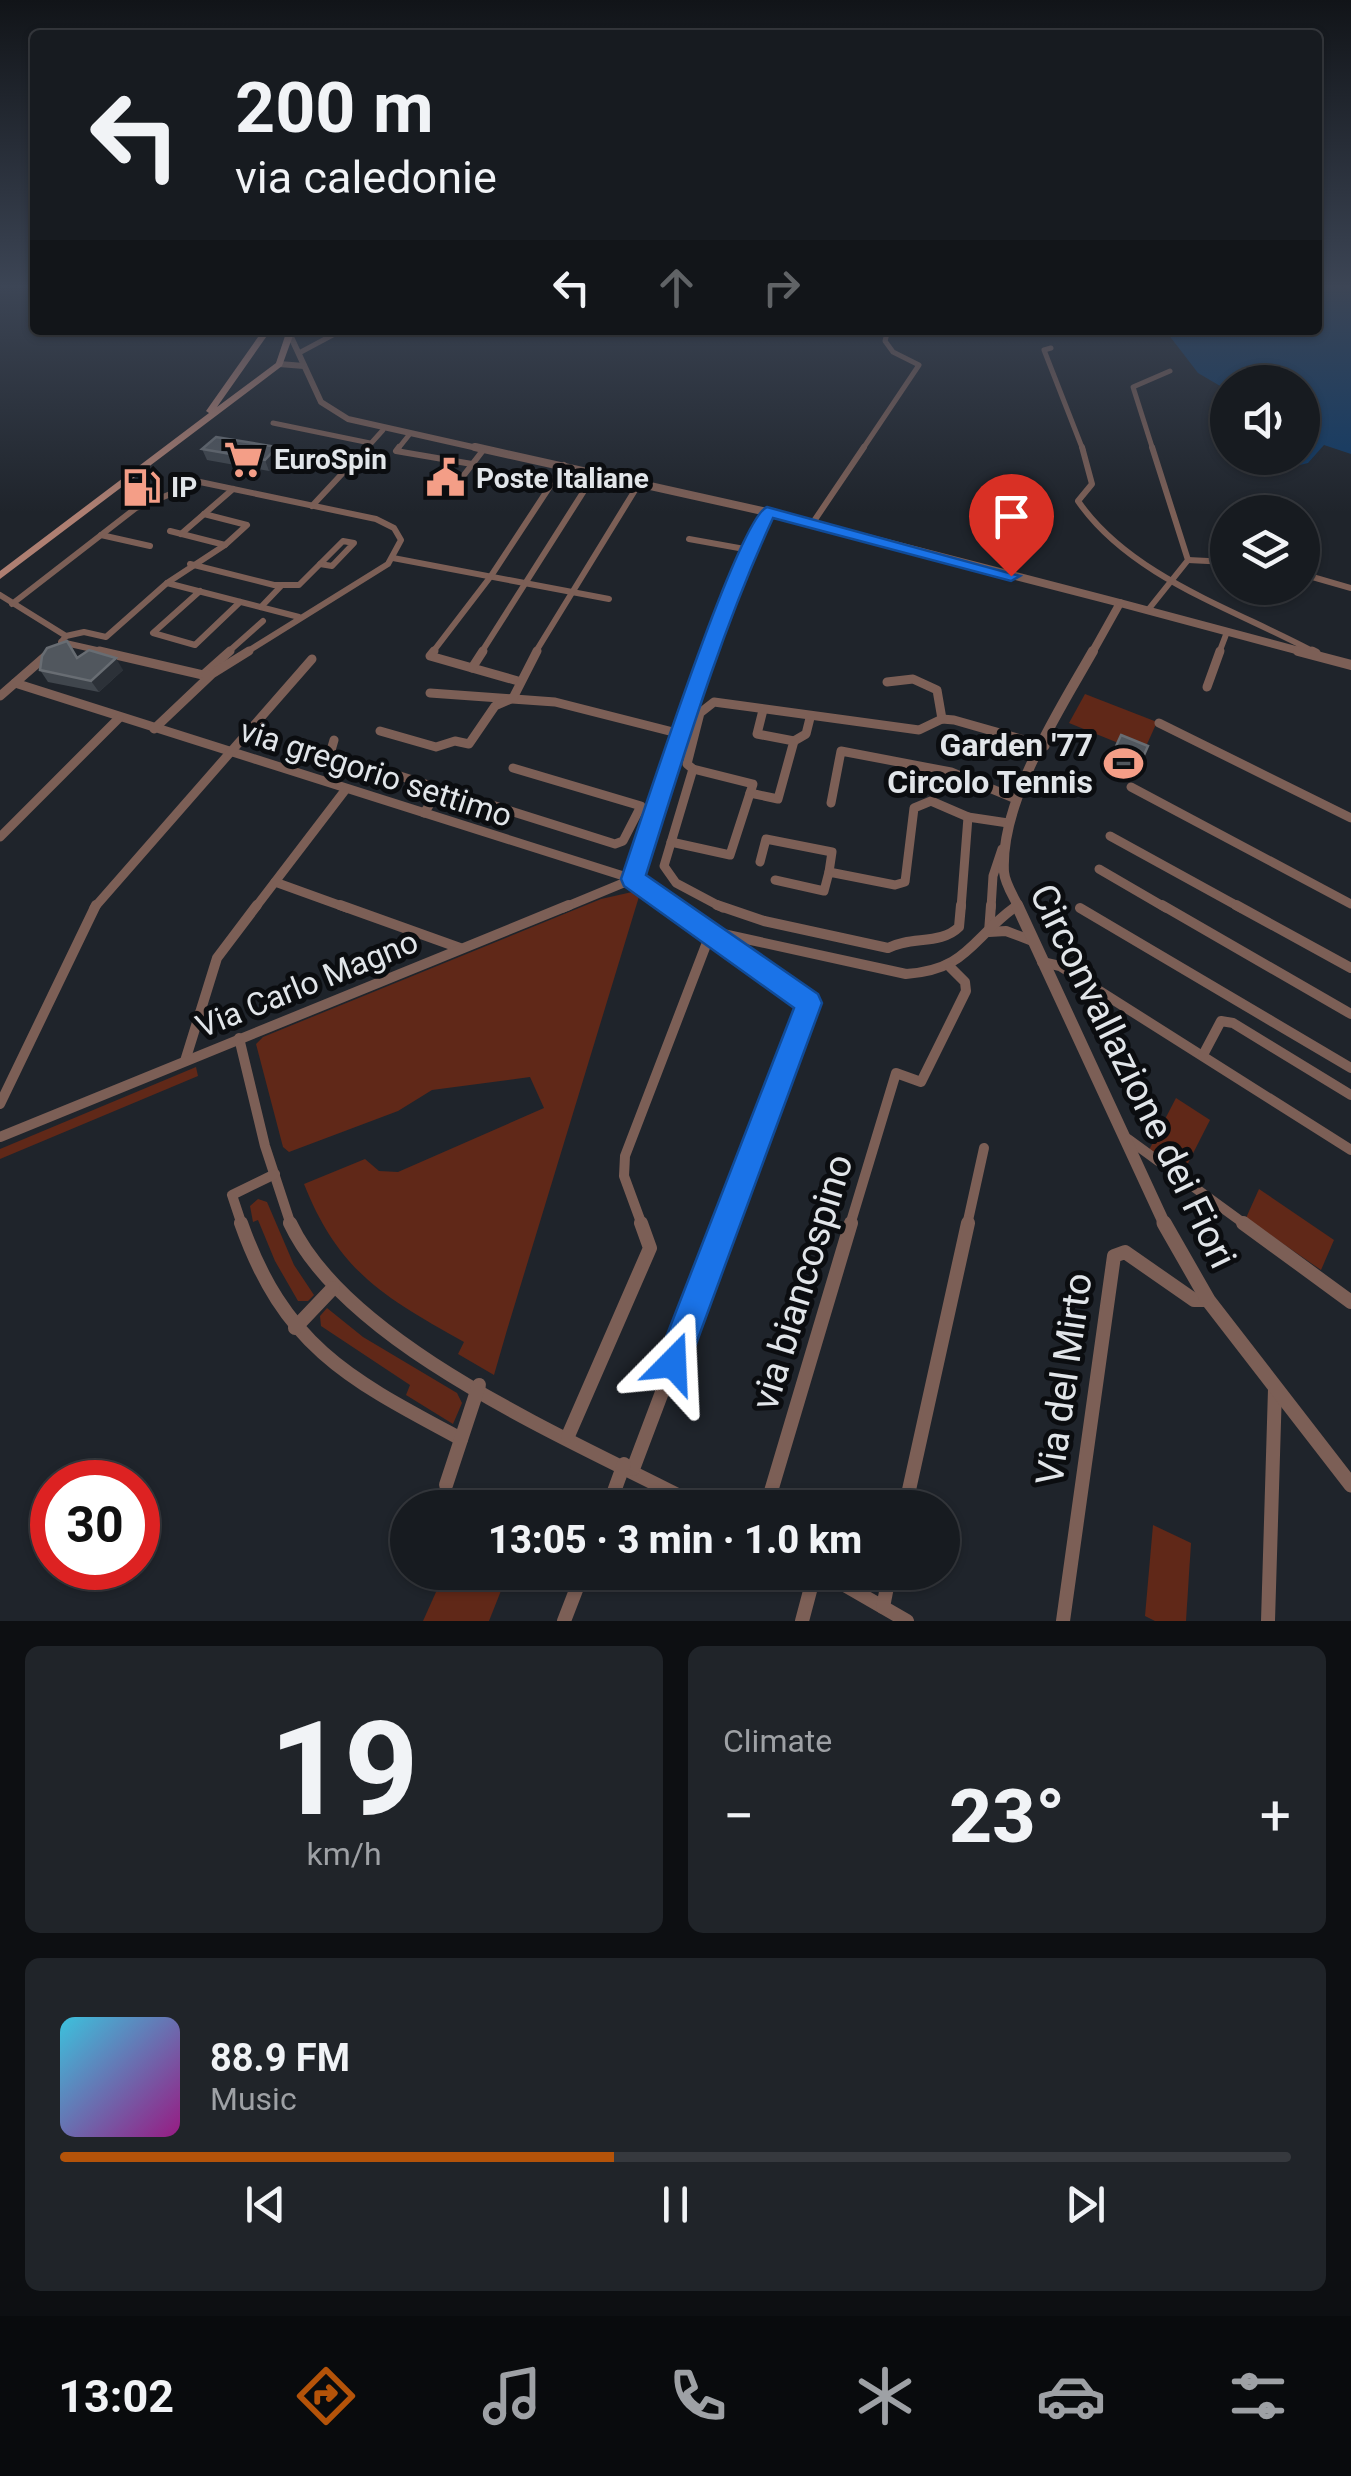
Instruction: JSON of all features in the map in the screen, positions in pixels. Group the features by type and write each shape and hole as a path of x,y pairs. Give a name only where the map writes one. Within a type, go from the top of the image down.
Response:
{"main road":[{"path":"199,425 246,361"},
{"path":"0,579 280,361"},
{"path":"228,386 248,388"}],"street":[{"path":"302,361 330,412 382,430 564,465 767,512 1351,665"},
{"path":"812,524 919,365 910,361"},
{"path":"1048,361 1090,469 1092,484 1078,500 1080,506 1130,553 1323,658"},
{"path":"279,364 304,366"},
{"path":"1170,370 1134,387 1188,560"},
{"path":"273,423 370,443"},
{"path":"312,506 382,430"},
{"path":"409,435 396,450 472,464"},
{"path":"464,475 484,449"},
{"path":"518,681 430,656 491,576 564,465"},
{"path":"472,668 596,472"},
{"path":"12,604 136,508 172,490 200,482 376,519 394,528 400,540 392,558 212,674 154,730"},
{"path":"380,731 436,747 455,741 469,744 495,706 513,698 518,681 640,482"},
{"path":"182,534 233,488"},
{"path":"633,879 686,720 767,512"},
{"path":"0,696 64,639 84,632 106,637 167,582 190,564 202,562 247,524 204,514"},
{"path":"170,531 225,544"},
{"path":"101,535 150,546"},
{"path":"689,539 750,550"},
{"path":"392,558 609,599"},
{"path":"1148,610 1188,560 1210,561"},
{"path":"190,564 281,586 299,584 320,564"},
{"path":"1320,579 1351,588"},
{"path":"167,582 299,617"},
{"path":"262,607 281,586"},
{"path":"200,591 154,634 195,645 240,602"},
{"path":"0,598 64,639 203,674 262,620"},
{"name":"Circonvallazione dei Fiori","path":"1120,603 1016,798 1002,849 1004,876 1040,962 1173,1243 1208,1300 1351,1485"},
{"path":"1207,687 1227,632"},
{"path":"0,1104 94,908 312,659"},
{"path":"887,682 898,678 922,681 936,690 942,720"},
{"name":"via gregorio settimo","path":"15,683 633,879 809,1003 628,1467"},
{"path":"430,693 555,702 681,734"},
{"path":"671,842 730,855 750,793 752,784 693,769 687,764 697,721 714,702 810,718 869,720 919,730 942,720 1045,746"},
{"path":"764,710 757,734 794,740 806,734 810,718"},
{"path":"0,836 119,718"},
{"path":"686,720 697,721"},
{"path":"1159,723 1351,818"},
{"path":"334,740 330,754 615,844 623,841 641,806"},
{"path":"750,793 778,799 794,740"},
{"path":"832,803 841,751 951,772 1016,798"},
{"path":"513,768 658,810"},
{"path":"693,769 664,866 667,876 732,914 888,948 900,942 949,937 959,927 968,817"},
{"path":"1130,788 1351,904"},
{"path":"184,1061 217,958 346,789"},
{"path":"424,812 440,789"},
{"path":"829,872 894,886 905,882 914,808 930,800 968,817 1008,823"},
{"path":"652,826 675,830"},
{"path":"1110,836 1351,968"},
{"path":"760,862 766,839 832,852 824,891 775,880"},
{"path":"989,932 993,876 1002,849"},
{"path":"1099,870 1351,1014"},
{"name":"Via Carlo Magno","path":"0,1138 633,879"},
{"path":"274,882 461,948"},
{"path":"568,1436 650,1248 624,1176 626,1156 711,932 906,974 929,974 950,967 975,950 999,917 1015,907"},
{"path":"1080,908 1351,1068"},
{"path":"989,932 1006,931 1030,940"},
{"path":"1040,962 1060,966 1351,1150"},
{"name":"via biancospino","path":"771,1490 896,1073 914,1082 924,1078 966,992 965,982 950,967"},
{"path":"1203,1055 1221,1021 1233,1023 1351,1095"},
{"path":"239,1038 284,1207 304,1252 333,1288 393,1335 670,1490"},
{"path":"1126,1137 1351,1302"},
{"path":"909,1490 984,1148"},
{"path":"276,1174 232,1195 241,1226 295,1328 323,1355 461,1439"},
{"name":"Via del Mirto","path":"1063,1621 1114,1256 1125,1252 1194,1300 1208,1300"},
{"path":"295,1328 333,1288"},
{"path":"1268,1621 1275,1382"},
{"path":"446,1485 479,1385"},
{"path":"617,1490 628,1467"},
{"path":"564,1621 576,1590"},
{"path":"802,1621 812,1590"},
{"path":"851,1590 907,1621"},
{"path":"883,1607 886,1590"}],"shaded area":[{"path":"1085,694 1157,722 1143,753 1069,723"},
{"path":"641,890 494,1375 458,1354 464,1342 387,1295 349,1261 318,1214 304,1184 365,1159 379,1171 398,1172 544,1108 530,1077 432,1090 398,1111 289,1152 283,1147 256,1044 263,1037 601,899"},
{"path":"196,1067 198,1076 0,1159 0,1149"},
{"path":"1176,1098 1210,1120 1183,1173 1149,1150"},
{"path":"1259,1189 1334,1240 1321,1270 1246,1218"},
{"path":"258,1199 267,1202 294,1265 314,1295 308,1301 298,1301 258,1220 253,1222 250,1206"},
{"path":"327,1308 363,1337 457,1393 462,1403 453,1424 406,1395 410,1385 321,1326 320,1316"},
{"path":"1153,1525 1191,1543 1186,1621 1155,1621 1145,1616"},
{"path":"437,1590 501,1590 489,1621 423,1621"}],"water":[{"path":"1189,361 1351,361 1351,454 1324,445 1320,450 1320,365 1210,365 1210,380"}],"building":[{"path":"216,437 277,447 265,460 202,449"},
{"path":"67,641 77,658 89,650 116,658 91,681 40,670 47,648"},
{"name":"Garden '77 Circolo Tennis","path":"1121,735 1148,746 1137,771 1130,773 1108,764"}],"place":[{"name":"EuroSpin","path":"244,459"},
{"name":"Poste Italiane","path":"446,478"},
{"name":"IP","path":"141,487"},
{"name":"Garden '77 Circolo Tennis","path":"1123,763"}],"route":[{"path":"673,1363 809,1003 633,879 642,862 693,696 750,550 767,512 1011,576"}]}
